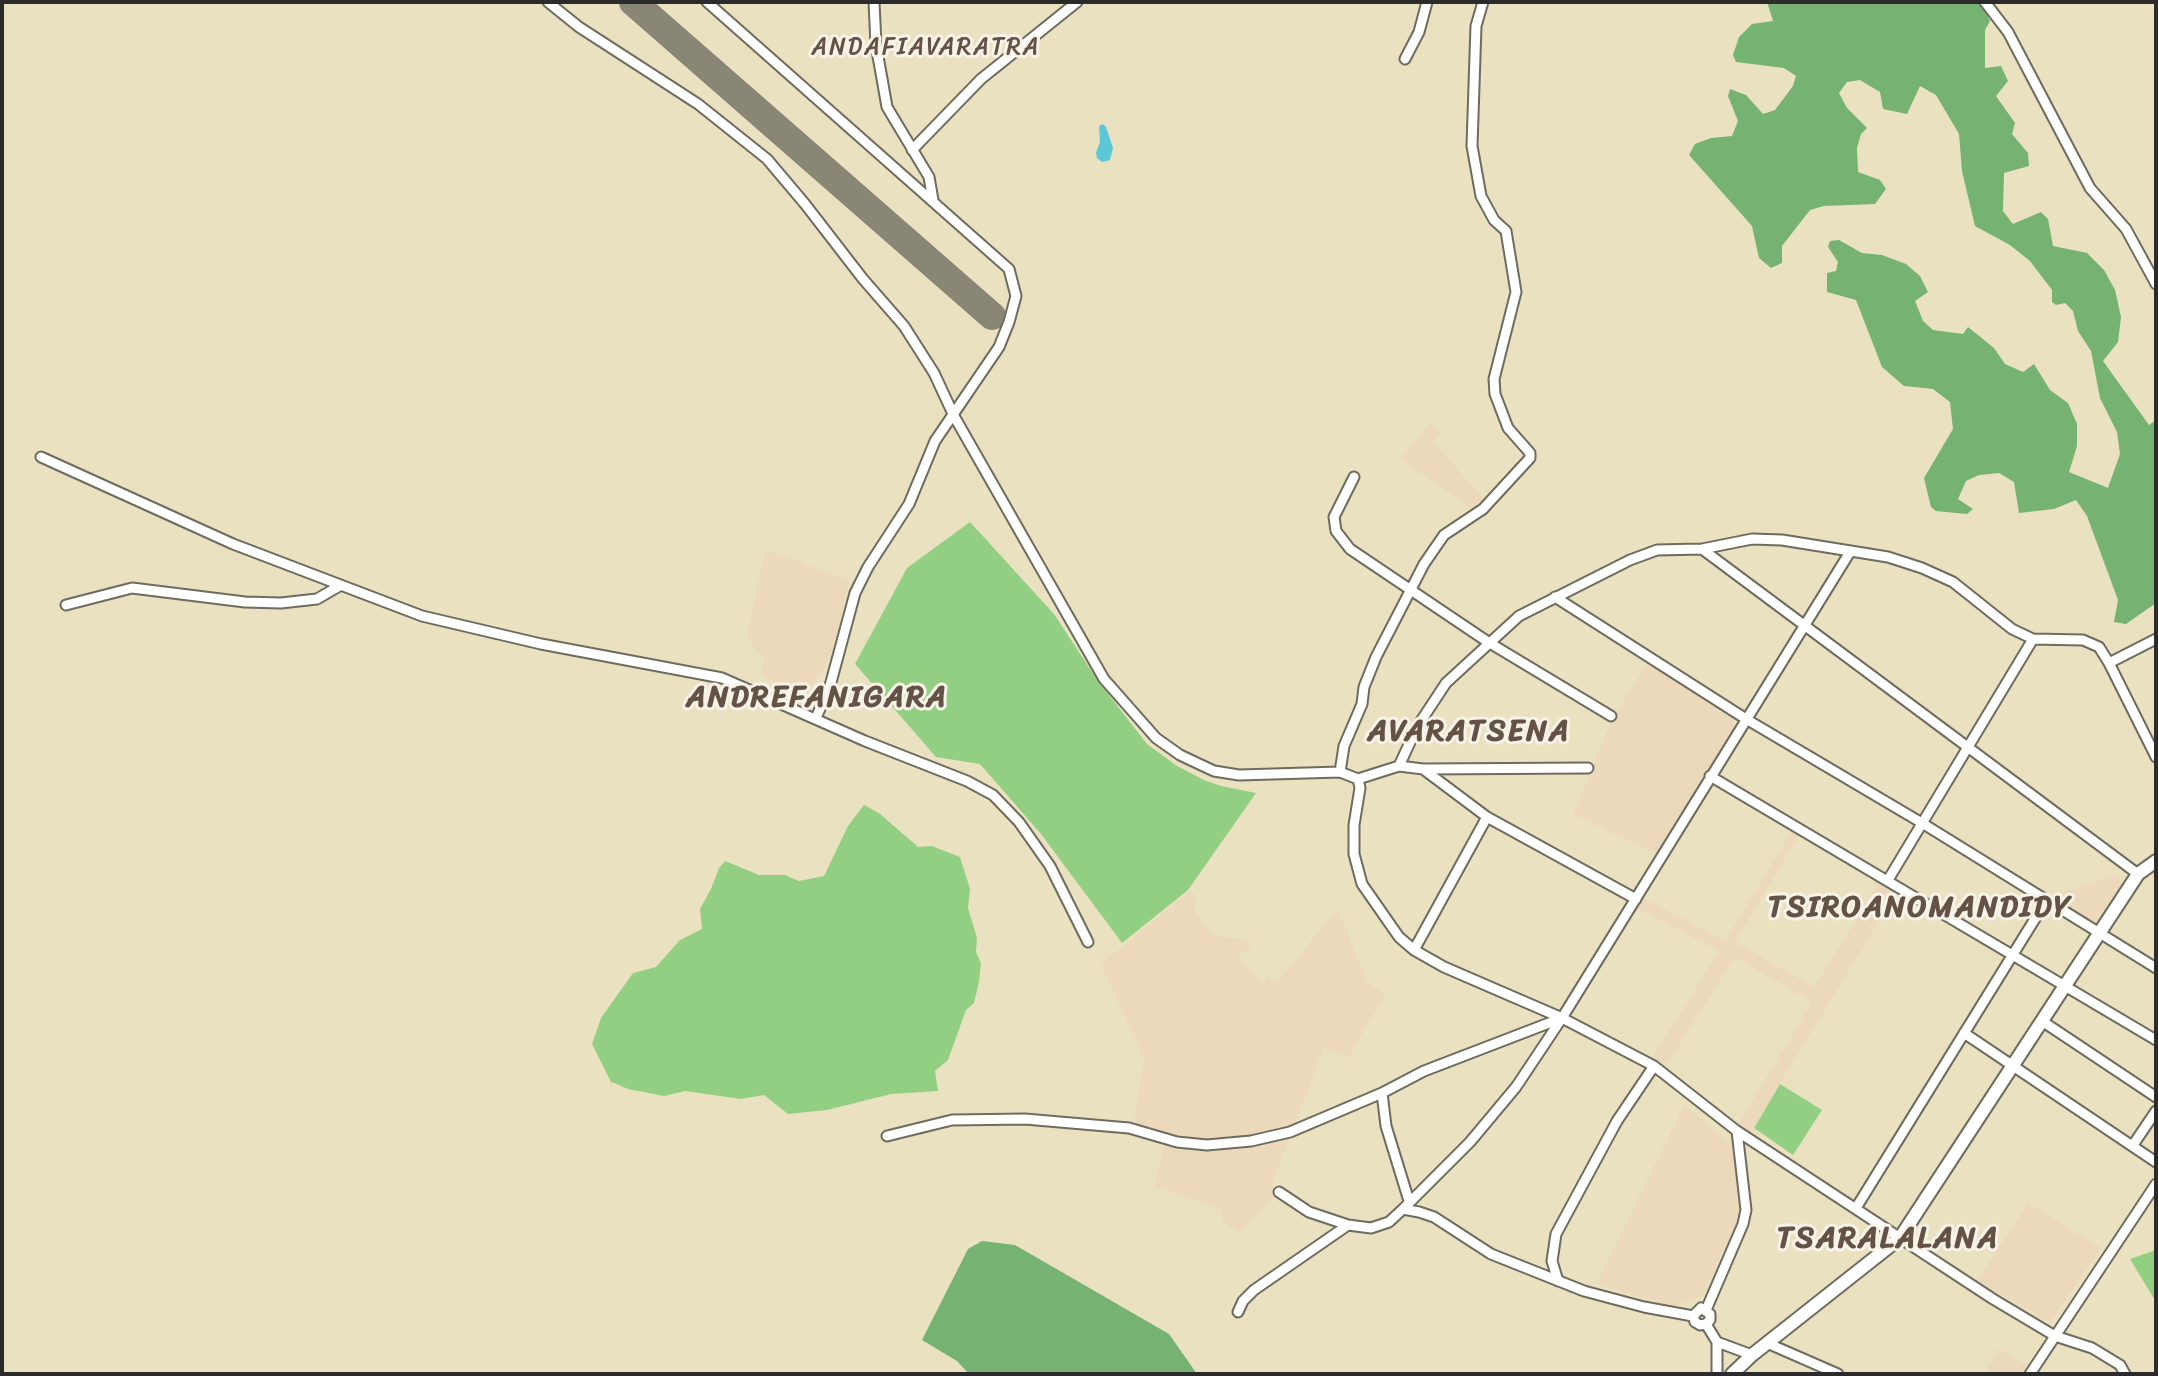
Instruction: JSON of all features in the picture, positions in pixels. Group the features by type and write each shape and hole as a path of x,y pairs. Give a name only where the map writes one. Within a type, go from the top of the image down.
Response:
{"main road":[{"path":"1732,1374 1900,1238 2138,874 2156,861"}],"street":[{"path":"548,2 579,27 698,104 767,159 904,326 934,373 954,416 1104,679 1156,738 1180,755 1214,771 1239,775 1340,772 1358,779 1399,766 1423,769 1588,768"},
{"path":"707,2 1009,269 1016,296 999,347 935,441 909,504 855,593 830,686 816,718"},
{"path":"874,2 876,45 887,107 929,177 933,200"},
{"path":"912,150 981,79 1077,2"},
{"path":"1405,59 1419,32 1427,2"},
{"path":"1340,772 1344,746 1362,704 1364,687 1376,657 1424,564 1444,535 1483,509 1530,458 1530,453 1508,428 1495,394 1494,379 1516,292 1506,231 1494,220 1481,196 1472,146 1476,26 1483,2"},
{"path":"1985,2 2008,32 2090,188 2126,229 2156,284"},
{"path":"41,457 219,538 422,616 541,644 722,678 865,741 967,781 993,795 1019,822 1050,866 1088,942"},
{"path":"1354,477 1334,517 1336,531 1350,549 1488,642 1611,716"},
{"path":"1399,766 1417,727 1446,683 1519,616 1630,560 1657,550 1702,549 1752,539 1782,540 1888,557 1953,582 2012,629 2033,639 2083,640 2099,647 2156,757"},
{"path":"1702,549 2138,874"},
{"path":"1279,1192 1309,1212 1348,1225 1371,1228 1389,1222 1470,1142 1507,1098 1562,1018 1850,552"},
{"path":"66,605 132,588 245,602 281,603 317,599 341,585"},
{"path":"1555,597 1746,719 1922,823 2156,968"},
{"path":"1888,880 2033,639"},
{"path":"2109,663 2156,639"},
{"path":"1423,769 1487,817 1636,899"},
{"path":"1710,776 2156,1040"},
{"path":"1358,779 1360,788 1354,825 1354,854 1362,884 1399,937 1414,950 1444,967 1562,1018 1654,1066 1737,1131 1900,1238 2055,1336 2092,1348 2120,1365 2125,1374"},
{"path":"1414,950 1487,817"},
{"path":"1856,1208 2046,901"},
{"path":"887,1136 952,1120 1025,1119 1129,1128 1177,1142 1251,1141 1290,1132 1382,1093 1424,1071 1562,1018"},
{"path":"2042,1021 2156,1097"},
{"path":"1964,1033 2156,1162"},
{"path":"1558,1281 1552,1261 1556,1234 1617,1121 1654,1066"},
{"path":"1382,1093 1386,1126 1406,1205"},
{"path":"2133,1145 2156,1111"},
{"path":"1706,1310 1743,1224 1746,1210 1737,1131"},
{"path":"2030,1374 2156,1184"},
{"path":"1406,1205 1434,1217 1491,1254 1558,1281 1644,1307 1693,1316"},
{"path":"1238,1312 1243,1301 1254,1290 1348,1225"},
{"path":"1706,1310 1695,1311 1693,1316 1695,1322 1706,1324"},
{"path":"1706,1310 1710,1314 1706,1324"},
{"path":"1706,1324 1717,1342 1717,1374"},
{"path":"1717,1342 1752,1355"},
{"path":"1767,1343 1838,1374"}],"shaded area":[{"path":"1430,423 1441,433 1433,442 1483,498 1473,510 1400,458"},
{"path":"766,550 849,580 837,636 822,673 803,692 760,675 765,661 746,636"},
{"path":"1649,661 1731,711 1733,729 1743,734 1719,773 1885,875 1906,842 1915,846 1896,878 2010,947 2040,899 2117,875 2123,886 2096,929 2060,907 2049,910 2015,962 1899,888 1748,1136 1736,1128 1812,1002 1735,957 1664,1069 1652,1059 1719,951 1637,908 1634,895 1658,855 1573,814 1612,719","holes":["1711,781 1793,829 1725,941 1642,897","1800,834 1874,878 1875,890 1814,987 1735,942"]},
{"path":"1189,892 1196,895 1194,909 1205,926 1221,937 1248,940 1250,948 1237,956 1263,983 1268,976 1277,983 1334,913 1339,912 1368,983 1385,994 1348,1058 1324,1047 1272,1184 1276,1195 1239,1232 1222,1221 1222,1209 1154,1186 1167,1133 1134,1123 1144,1060 1101,964"},
{"path":"1684,1105 1734,1149 1741,1214 1703,1295 1674,1307 1596,1284"},
{"path":"2028,1203 2101,1248 2050,1322 1977,1281"},
{"path":"1998,1349 2027,1365 2022,1374 1985,1374"}],"green space":[{"path":"1767,2 1978,2 1986,13 1990,21 1985,30 1985,68 2001,66 2008,81 1996,96 2015,123 2012,134 2028,153 2029,166 2004,173 2003,211 2013,224 2041,212 2048,219 2053,246 2087,253 2104,270 2115,290 2121,317 2118,342 2103,361 2149,425 2156,420 2156,603 2126,624 2114,622 2118,600 2087,516 2076,500 2054,509 2019,513 2014,482 1999,473 1979,475 1966,481 1958,499 1973,509 1967,514 1936,511 1931,507 1924,478 1953,429 1950,402 1933,389 1904,386 1882,367 1856,300 1827,292 1827,273 1836,271 1838,262 1828,247 1830,241 1839,240 1862,253 1882,255 1906,264 1920,276 1928,292 1915,301 1923,321 1933,330 1963,334 1968,327 1994,348 2005,364 2023,372 2034,364 2050,390 2068,403 2077,424 2077,446 2069,472 2108,488 2120,454 2117,432 2100,398 2091,351 2078,331 2073,311 2065,303 2056,305 2052,302 2052,290 2030,261 2010,245 1975,226 1962,171 1959,134 1936,95 1920,86 1907,114 1883,109 1880,92 1860,80 1847,82 1839,93 1847,108 1867,128 1861,134 1857,148 1858,172 1880,180 1886,189 1875,204 1824,206 1810,210 1782,246 1782,263 1771,268 1759,258 1752,226 1689,155 1695,144 1711,138 1732,136 1738,121 1728,96 1730,89 1746,95 1763,114 1775,110 1793,86 1796,76 1784,68 1736,62 1733,55 1739,37 1752,24 1773,21"},
{"path":"970,522 1054,614 1098,681 1147,744 1177,766 1204,780 1256,793 1188,890 1122,943 1041,834 980,764 936,757 855,664 907,568"},
{"path":"864,805 879,813 918,847 932,846 960,857 970,889 968,908 981,963 979,982 974,1003 966,1010 948,1060 935,1071 938,1091 891,1094 827,1110 788,1114 764,1095 741,1099 685,1091 664,1096 612,1084 592,1044 601,1018 633,973 656,967 680,940 702,929 700,909 725,861 759,875 785,875 799,881 824,876 848,826"},
{"path":"1780,1084 1822,1110 1793,1155 1754,1128"},
{"path":"982,1241 1015,1245 1169,1334 1197,1374 969,1374 957,1361 922,1340 968,1249"},
{"path":"2156,1250 2156,1302 2130,1259"}],"water":[{"path":"1103,124 1113,148 1110,160 1102,162 1096,153 1100,142 1099,126"}],"taxiway":[{"path":"633,2 992,316"}],"district":[{"name":"ANDAFIAVARATRA","path":"926,48"},
{"name":"ANDREFANIGARA","path":"817,698"},
{"name":"AVARATSENA","path":"1469,732"},
{"name":"TSIROANOMANDIDY","path":"1920,908"},
{"name":"TSARALALANA","path":"1888,1239"}]}
